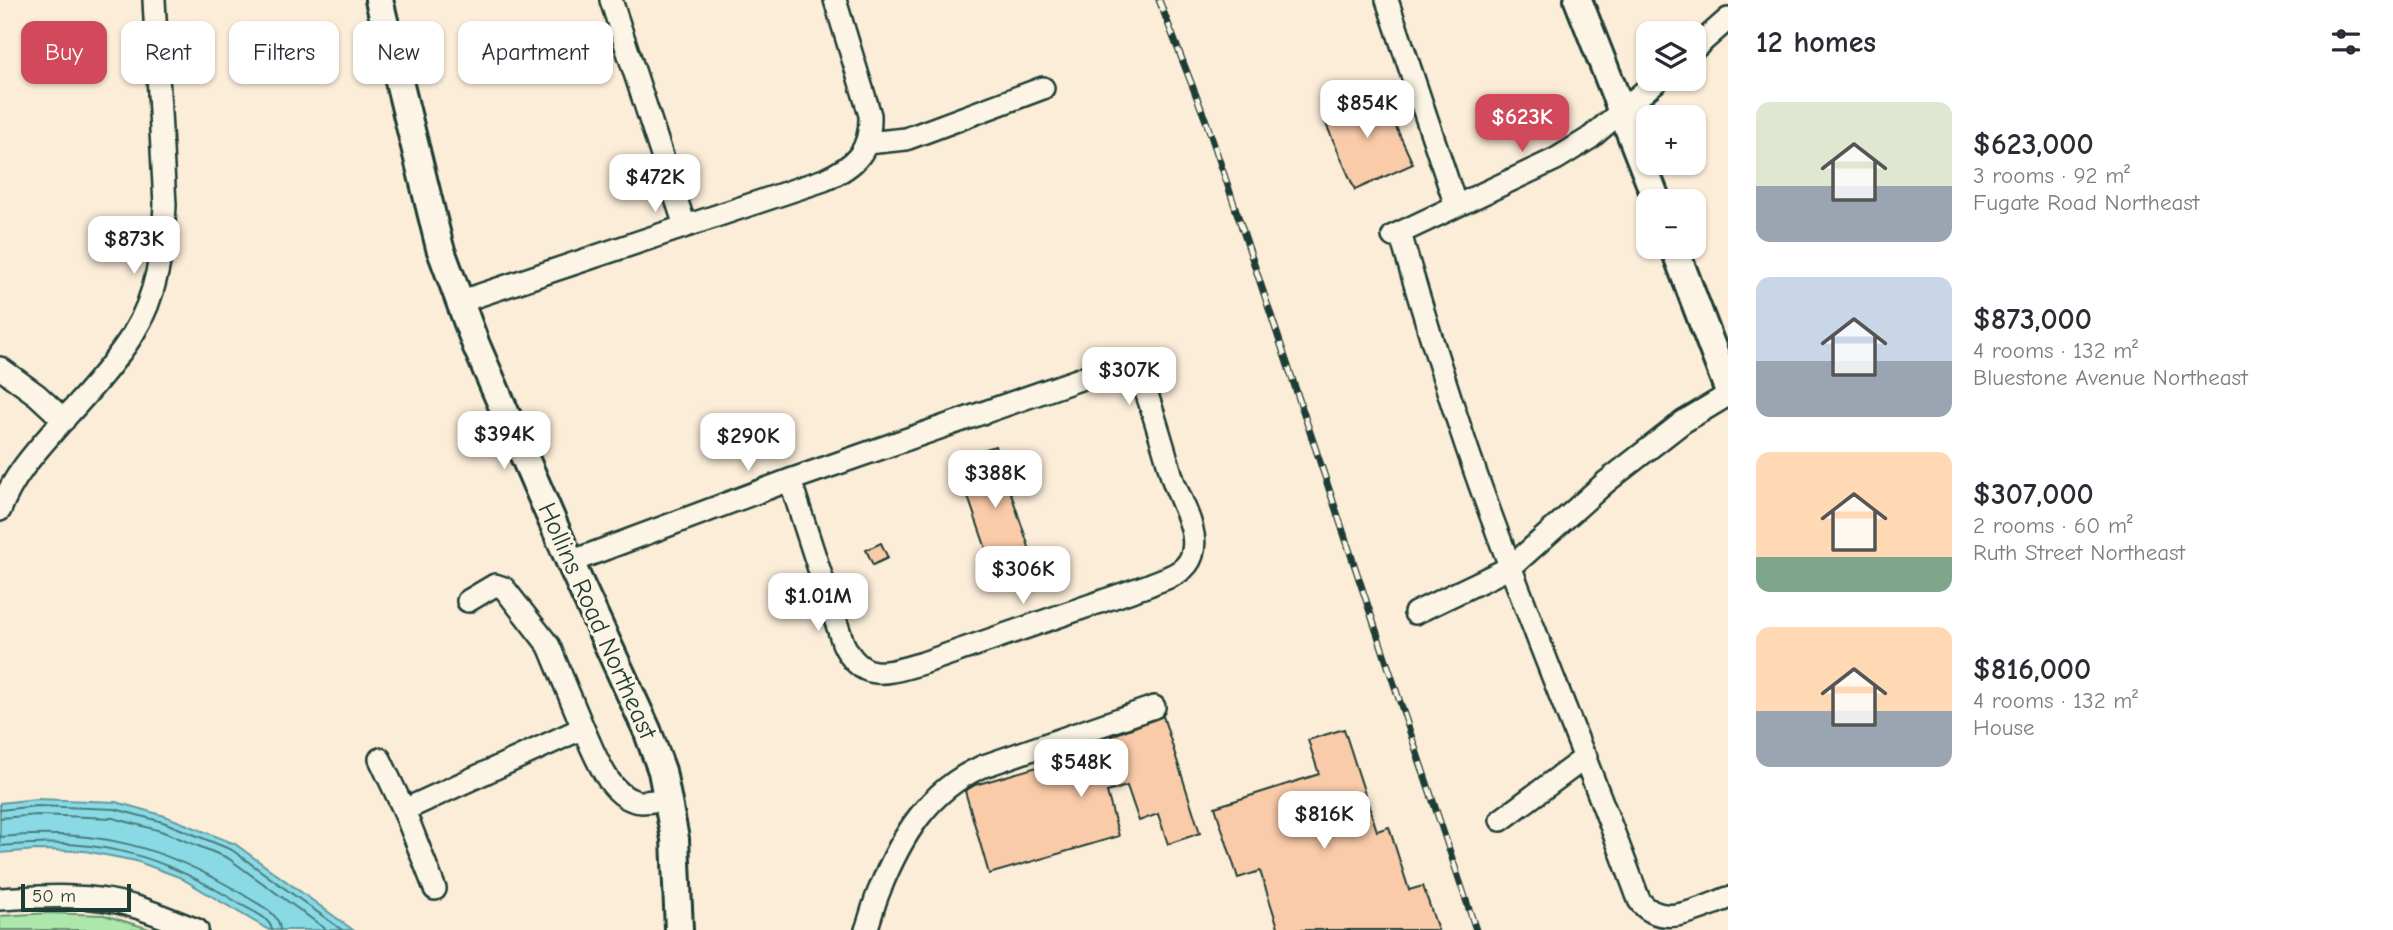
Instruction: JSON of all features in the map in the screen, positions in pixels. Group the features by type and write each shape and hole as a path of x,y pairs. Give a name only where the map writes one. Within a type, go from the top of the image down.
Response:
{"main road":[{"name":"Hollins Road Northeast","path":"379,0 440,248 458,302 570,562 647,730 662,771 675,839 679,930"},
{"path":"1578,0 1652,189"},
{"path":"1679,259 1728,389"}],"street":[{"path":"0,510 17,476 35,451 107,369 133,334 150,295 159,265 165,205 154,0"},
{"path":"611,0 685,226"},
{"path":"458,302 824,180 852,165 867,142 870,115 835,0"},
{"path":"1387,0 1457,206"},
{"path":"1706,38 1728,19"},
{"path":"867,142 906,139 1043,88"},
{"path":"1646,91 1590,138 1556,159 1396,234 1479,481 1652,930"},
{"path":"0,368 37,395 64,420"},
{"path":"570,562 790,480 1103,371 1119,369 1138,375 1143,383 1173,480 1190,523 1194,544 1187,564 1179,572 929,661 886,674 875,673 853,661 843,643 790,480"},
{"path":"1415,613 1511,568 1616,475 1683,422 1728,395"},
{"path":"468,601 495,585 503,588 549,646 602,770 620,794 639,802 669,799"},
{"path":"866,930 892,860 930,802 945,788 962,775 981,766 1154,707"},
{"path":"404,810 583,728"},
{"path":"1501,820 1586,757"},
{"path":"380,759 436,889"},
{"path":"0,899 78,897 108,900 134,906 197,930"},
{"path":"1643,907 1663,919 1675,918 1728,898"}],"green space":[{"path":"49,913 104,915 153,930 0,930 0,916"}],"water":[{"path":"37,799 116,802 165,816 235,844 353,930 269,930 179,877 136,861 85,851 37,850 0,853 0,803"}],"building":[{"path":"1379,90 1413,164 1355,190 1322,115"},
{"path":"995,446 1034,562 995,575 955,459"},
{"path":"881,543 888,558 873,565 866,550"},
{"path":"1163,716 1200,833 1168,844 1158,814 1139,821 1127,786 1107,792 1119,836 989,874 965,791 975,785 1113,745 1111,736"},
{"path":"1344,729 1377,831 1389,827 1409,890 1423,886 1438,930 1279,930 1260,871 1238,878 1215,807 1319,774 1308,740"}],"railway":[{"path":"1159,0 1206,121 1476,930"}]}
